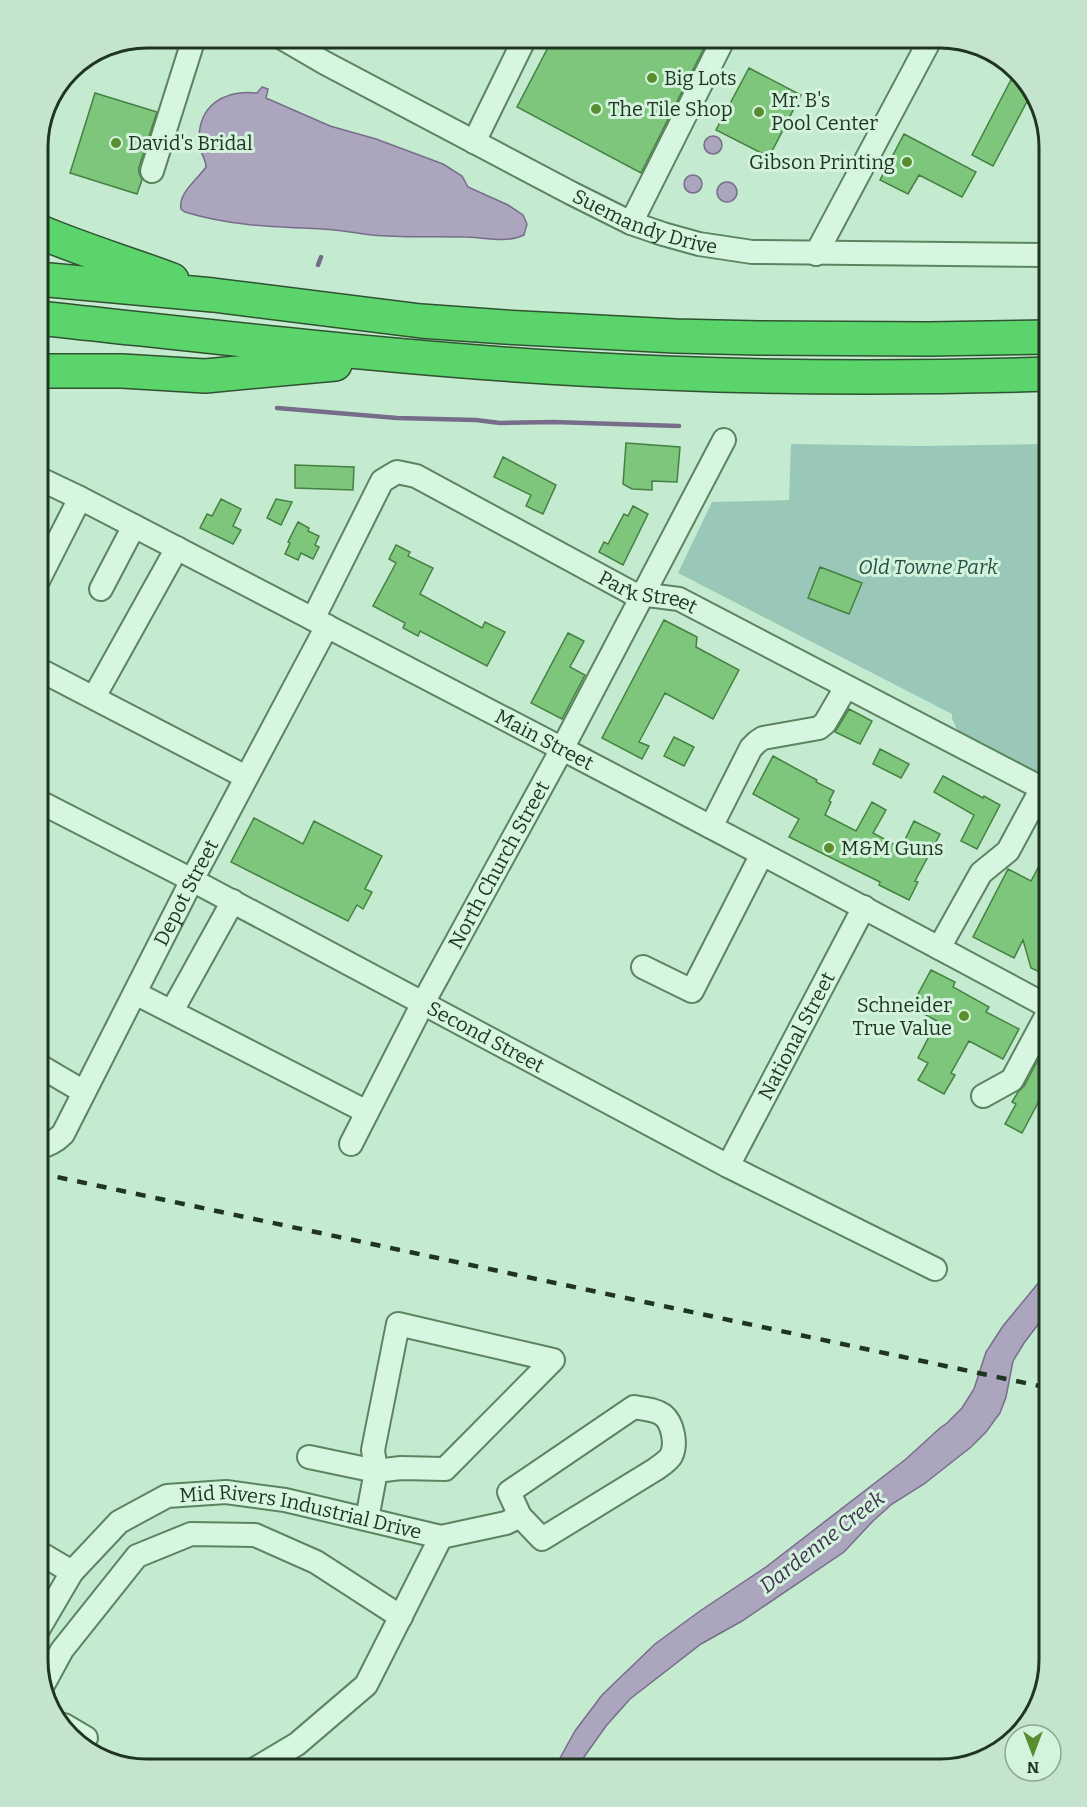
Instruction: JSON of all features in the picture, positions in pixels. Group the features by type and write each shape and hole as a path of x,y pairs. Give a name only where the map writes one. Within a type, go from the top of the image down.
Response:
{"highway":[{"path":"48,235 213,294"},
{"path":"48,280 213,294 421,321 623,334 844,339 1039,337"},
{"path":"48,319 407,357 592,370 751,376 1039,374"},
{"path":"48,371 122,370 205,376 407,357"}],"street":[{"path":"152,171 191,48"},
{"name":"Suemandy Drive","path":"299,48 631,223 663,234 699,244 752,252 1039,255"},
{"path":"474,142 520,48"},
{"path":"631,223 719,48"},
{"path":"816,254 926,48"},
{"name":"North Church Street","path":"351,1144 423,1003 562,749 724,440"},
{"name":"Park Street","path":"320,622 382,481 397,472 416,476 632,593 679,599 1039,786"},
{"name":"Main Street","path":"48,483 711,827 1039,1003"},
{"path":"48,561 80,498"},
{"path":"101,589 134,526"},
{"path":"94,698 177,548"},
{"name":"Depot Street","path":"48,1146 63,1134 246,777 320,622"},
{"path":"48,674 246,777"},
{"path":"711,827 751,748 763,738 819,728 825,723 846,687"},
{"path":"939,948 981,873 1008,850 1039,801"},
{"name":"Second Street","path":"48,806 233,901 728,1166 935,1269"},
{"path":"643,967 692,991 762,854"},
{"path":"172,1011 233,901"},
{"name":"National Street","path":"728,1166 864,908"},
{"path":"135,993 368,1112"},
{"path":"983,1096 1012,1080 1039,1030"},
{"path":"48,1071 84,1092"},
{"path":"309,1457 376,1471 401,1468 445,1469 553,1360 398,1324 373,1450 376,1471 367,1519"},
{"path":"634,1407 663,1415 671,1427 674,1442 671,1456 656,1469 542,1539 520,1515 509,1492 634,1407"},
{"name":"Mid Rivers Industrial Drive","path":"48,1613 72,1572 120,1522 167,1496 226,1492 285,1500 441,1537"},
{"path":"272,1759 297,1744 366,1685 441,1537 506,1523 520,1515"},
{"path":"49,1674 62,1650 137,1557 191,1534 255,1535 316,1562 401,1617"},
{"path":"48,1558 72,1572"}],"green space":[{"name":"Old Towne Park","path":"791,444 921,446 1039,444 1039,773 957,730 952,714 678,573 712,502 789,500"}],"water":[{"path":"262,87 268,89 266,98 330,126 376,139 443,164 462,176 468,187 508,205 523,215 527,224 524,235 502,240 384,236 328,229 236,223 185,212 181,209 182,198 206,167 199,144 199,131 207,111 223,98 233,94 257,93"},
{"path":"713,136 719,139 722,145 719,151 713,154 707,151 704,145 707,139"},
{"path":"693,175 699,178 702,184 699,190 693,193 687,190 684,184 687,178"},
{"path":"727,182 734,185 737,192 734,199 727,202 720,199 717,192 720,185"},
{"name":"Dardenne Creek","path":"1039,1282 1039,1323 1013,1361 1006,1397 1000,1413 971,1447 924,1484 892,1504 844,1552 742,1621 701,1644 630,1699 606,1726 583,1759 560,1759 575,1731 602,1695 655,1644 766,1567 906,1459 947,1423 962,1408 974,1389 986,1352 1003,1326"}],"building":[{"name":"The Tile Shop","path":"548,48 704,48 641,173 517,107"},
{"name":"Mr. B's Pool Center","path":"749,68 801,95 769,157 716,130"},
{"path":"1011,79 1027,101 993,166 972,155"},
{"name":"David's Bridal","path":"95,93 157,112 139,167 142,180 137,194 70,173"},
{"path":"904,134 976,172 962,197 919,175 908,194 880,180"},
{"path":"626,443 680,447 677,482 652,481 652,490 632,489 623,484"},
{"path":"503,457 556,485 543,514 526,506 531,495 494,477"},
{"path":"295,465 354,467 353,490 295,488"},
{"path":"221,499 241,509 233,526 241,530 233,544 200,528 207,514 212,516"},
{"path":"276,499 292,502 281,525 267,518"},
{"path":"633,506 648,514 623,565 599,552 604,542 608,544 624,514 628,516"},
{"path":"298,522 309,528 308,531 319,536 315,545 319,547 313,559 301,553 298,560 285,554"},
{"path":"396,545 410,552 408,556 433,568 420,594 482,628 485,622 505,632 487,666 420,631 418,636 403,628 405,623 373,606 396,563 389,559"},
{"path":"820,567 862,583 849,614 808,598"},
{"path":"664,620 697,637 696,647 739,670 713,719 665,693 639,742 649,746 642,759 602,738"},
{"path":"568,633 584,641 570,667 585,675 562,719 531,703"},
{"path":"849,709 872,721 860,744 835,732"},
{"path":"674,737 694,747 684,766 664,756"},
{"path":"880,749 909,764 901,778 873,764"},
{"path":"773,756 834,791 825,815 856,831 872,802 886,810 873,833 901,848 914,821 940,834 915,881 918,882 909,900 879,885 880,882 789,837 799,819 753,794"},
{"path":"943,776 1000,805 977,849 961,841 974,815 934,792"},
{"path":"254,818 303,844 314,821 382,856 365,889 372,892 363,909 357,905 348,921 231,862"},
{"path":"1039,866 1039,972 1031,968 1023,940 1014,958 973,937 1008,869 1031,881"},
{"path":"931,970 955,982 953,987 989,1007 986,1012 1019,1029 1003,1059 969,1041 951,1073 955,1075 944,1094 918,1080 928,1063 918,1058 937,1021 911,1007"},
{"path":"1039,1058 1039,1101 1022,1133 1005,1124 1016,1104 1012,1102 1024,1086"}],"waterway":[{"path":"318,265 321,257"},
{"path":"277,408 397,418 476,420 500,423 553,422 679,426"}],"railway":[{"path":"48,1175 1039,1386"}],"place":[{"name":"Big Lots","path":"652,78"},
{"name":"The Tile Shop","path":"596,109"},
{"name":"Mr. B's Pool Center","path":"759,112"},
{"name":"David's Bridal","path":"116,143"},
{"name":"Gibson Printing","path":"907,162"},
{"name":"M&M Guns","path":"829,848"},
{"name":"Schneider True Value","path":"964,1016"}]}
